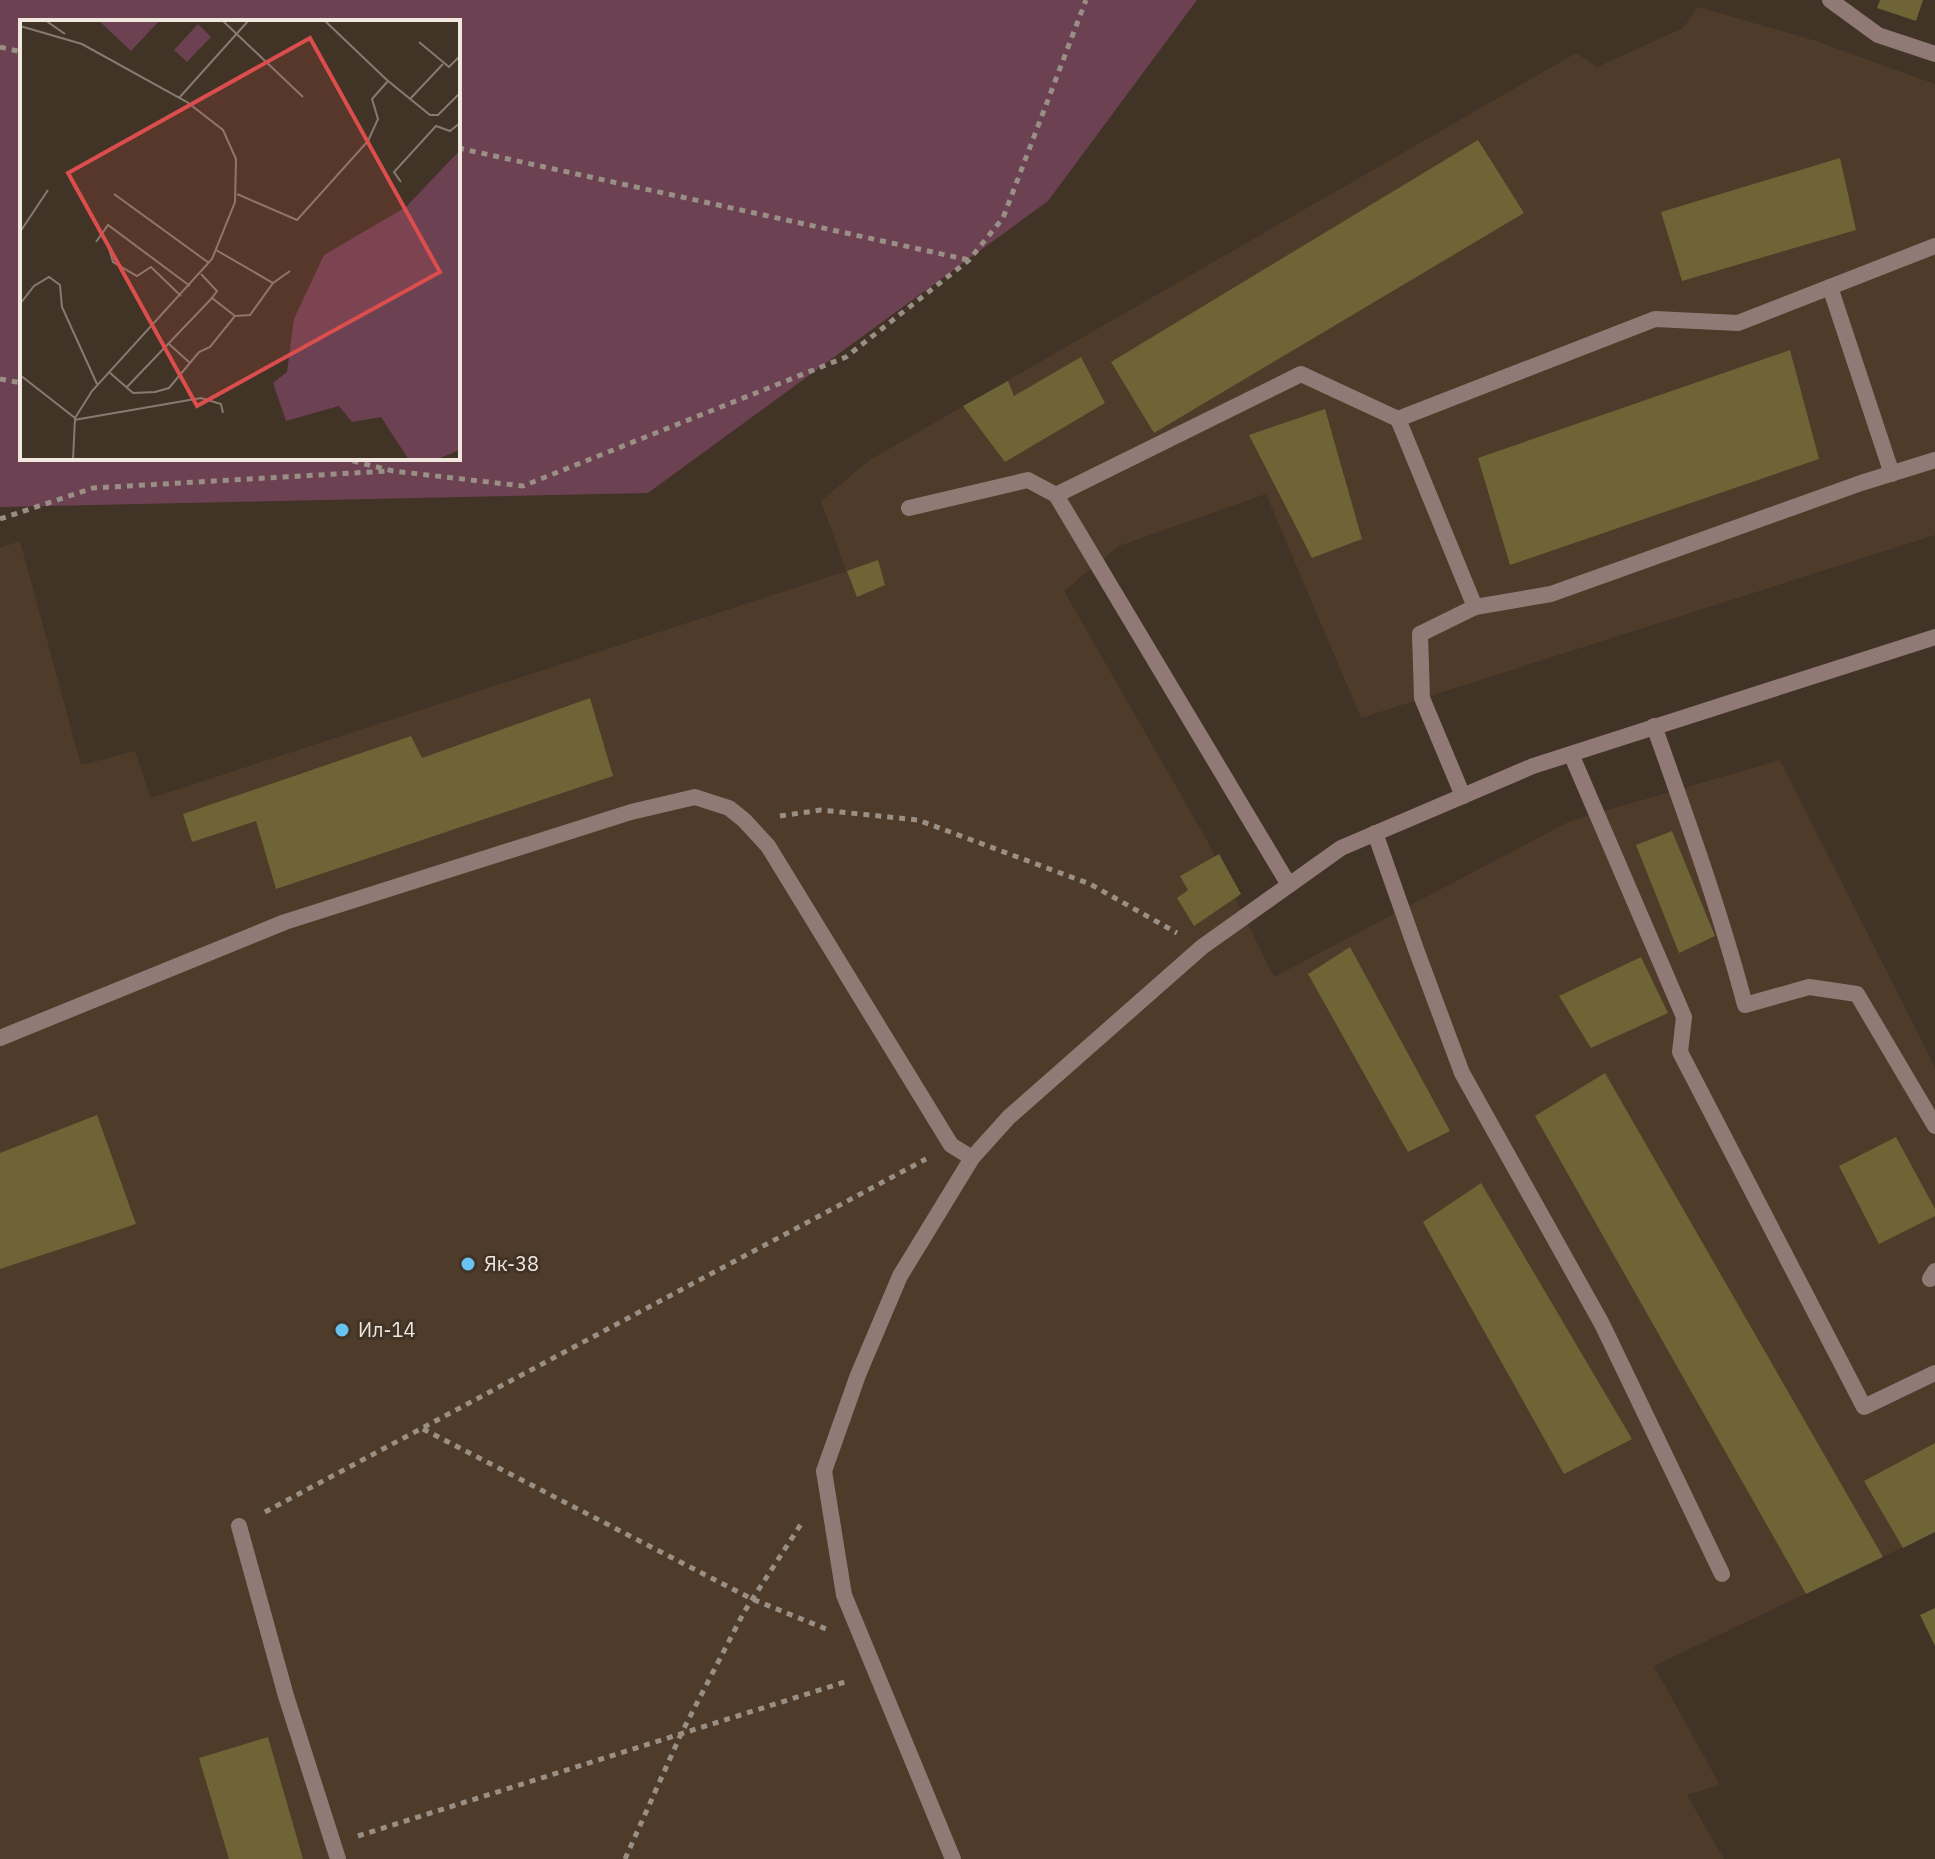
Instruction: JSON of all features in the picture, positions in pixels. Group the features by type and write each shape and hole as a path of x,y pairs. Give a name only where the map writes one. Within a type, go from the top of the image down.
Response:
{"street":[{"path":"1830,0 1878,35 1935,54"},
{"path":"1398,419 1655,319 1738,323 1935,246"},
{"path":"1830,287 1892,474"},
{"path":"1056,495 1301,374 1398,419 1475,607"},
{"path":"1463,796 1422,698 1420,634 1475,607 1551,594 1861,483 1935,460"},
{"path":"909,508 1028,480 1056,495 1289,885"},
{"path":"953,1859 844,1595 824,1471 858,1375 900,1276 972,1158 1009,1117 1202,947 1341,848 1533,766 1935,637"},
{"path":"1654,726 1703,864 1745,1005 1809,987 1857,994 1935,1126"},
{"path":"1571,754 1684,1017 1680,1052 1864,1407 1935,1373"},
{"path":"0,1038 285,922 631,812 695,797 729,808 768,846 951,1145 972,1158"},
{"path":"1375,833 1462,1073 1602,1324 1722,1574"},
{"path":"239,1526 286,1696 336,1852"}],"path":[{"path":"349,460 393,471 523,486 846,357 969,260 1003,218 1086,0"},
{"path":"0,47 20,52"},
{"path":"460,148 969,260"},
{"path":"0,379 20,383"},
{"path":"0,519 93,488 393,471"},
{"path":"744,820 821,810 918,820 1090,884 1202,947"},
{"path":"239,1526 951,1145"},
{"path":"422,1428 752,1599 864,1644"},
{"path":"625,1859 681,1734 744,1612 826,1486"},
{"path":"336,1852 681,1734 876,1673"}],"shaded area":[{"path":"0,0 1197,0 1048,201 648,493 0,507"},
{"path":"1698,7 1813,40 1935,84 1935,535 1361,718 1266,494 1119,546 1064,591 1208,842 1274,977 1570,821 1780,760 1935,1067 1935,1532 1654,1666 1720,1785 1687,1795 1724,1859 0,1859 0,548 20,541 81,765 135,751 151,798 846,571 821,501 868,461 1576,53 1597,67 1683,28"}],"building":[{"path":"1880,0 1923,0 1916,21 1877,8"},
{"path":"1478,140 1524,213 1154,433 1111,362"},
{"path":"1840,158 1856,230 1682,281 1661,212"},
{"path":"1790,350 1819,459 1510,565 1478,458"},
{"path":"1081,357 1105,403 1005,462 963,406 1008,381 1014,396"},
{"path":"1325,409 1362,539 1312,558 1249,435"},
{"path":"878,560 885,585 857,597 847,571"},
{"path":"590,698 613,776 276,889 256,821 192,842 183,814 411,736 422,758"},
{"path":"1672,831 1715,936 1679,953 1636,845"},
{"path":"1219,854 1241,894 1194,926 1177,898 1188,890 1180,876"},
{"path":"1350,947 1450,1131 1408,1152 1308,974"},
{"path":"1641,957 1668,1013 1591,1048 1559,996"},
{"path":"1605,1073 1883,1557 1806,1594 1535,1116"},
{"path":"97,1115 136,1224 0,1269 0,1153"},
{"path":"1896,1137 1935,1209 1935,1216 1879,1244 1839,1166"},
{"path":"1481,1183 1632,1439 1564,1474 1423,1222"},
{"path":"1935,1443 1935,1532 1903,1548 1864,1481"},
{"path":"1935,1608 1935,1646 1920,1615"},
{"path":"268,1737 303,1859 229,1859 199,1758"}],"place":[{"name":"Як-38","path":"468,1264"},
{"name":"Ил-14","path":"342,1330"}]}
